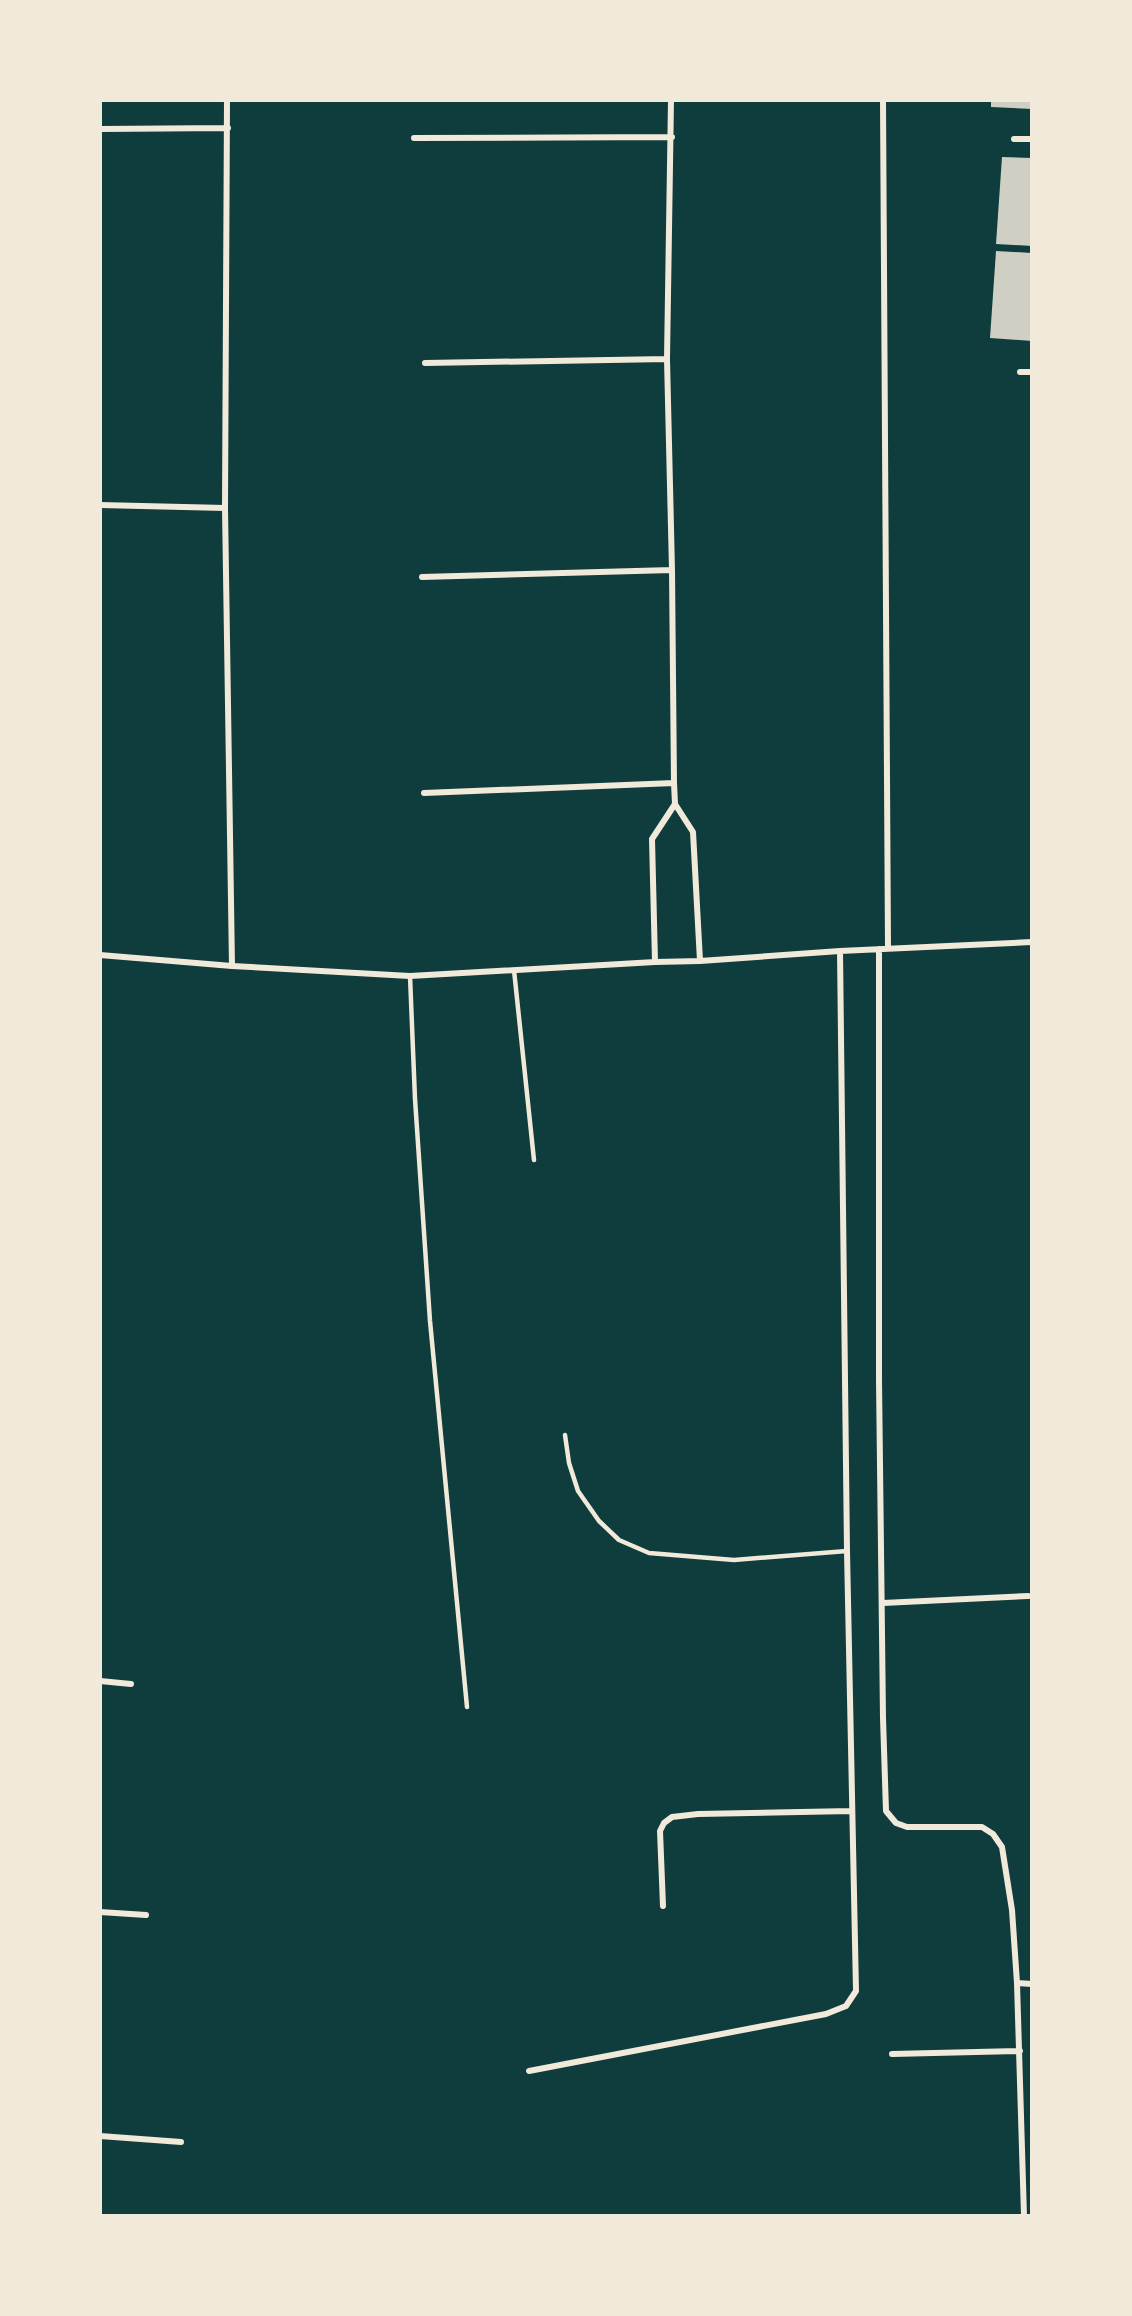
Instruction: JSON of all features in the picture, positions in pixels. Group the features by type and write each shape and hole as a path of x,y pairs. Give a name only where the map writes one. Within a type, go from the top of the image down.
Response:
{"street":[{"path":"227,100 225,508 232,966"},
{"path":"671,100 667,359 674,783 675,804 693,832 700,961"},
{"path":"883,100 888,948"},
{"path":"100,129 228,128"},
{"path":"414,138 672,137"},
{"path":"1014,139 1032,139"},
{"path":"425,363 667,359"},
{"path":"1020,372 1032,372"},
{"path":"100,505 225,508"},
{"path":"422,577 672,570"},
{"path":"424,794 674,783"},
{"path":"655,962 651,839 675,804"},
{"path":"100,955 232,966 410,976 700,961 888,948 1032,942"},
{"path":"879,949 879,1380 886,1811 896,1822 907,1827 982,1827 993,1834 1002,1847 1012,1910 1017,1983 1024,2216"},
{"path":"529,2071 826,2014 846,2006 856,1991 847,1551 840,951"},
{"path":"883,1603 1028,1596"},
{"path":"100,1681 131,1684"},
{"path":"663,1906 660,1831 664,1823 672,1817 698,1814 851,1811"},
{"path":"100,1912 146,1915"},
{"path":"1017,1983 1032,1984"},
{"path":"892,2054 1020,2051"},
{"path":"100,2136 181,2142"}],"lane":[{"path":"514,970 534,1160"},
{"path":"410,976 415,1099 430,1321 467,1707"},
{"path":"565,1435 569,1463 578,1491 599,1521 619,1540 649,1553 734,1560 847,1551"}],"building":[{"path":"991,100 1032,100 1032,109 991,107"},
{"path":"1002,157 1032,158 1032,246 996,244"},
{"path":"996,251 1032,253 1032,341 990,338"}]}
